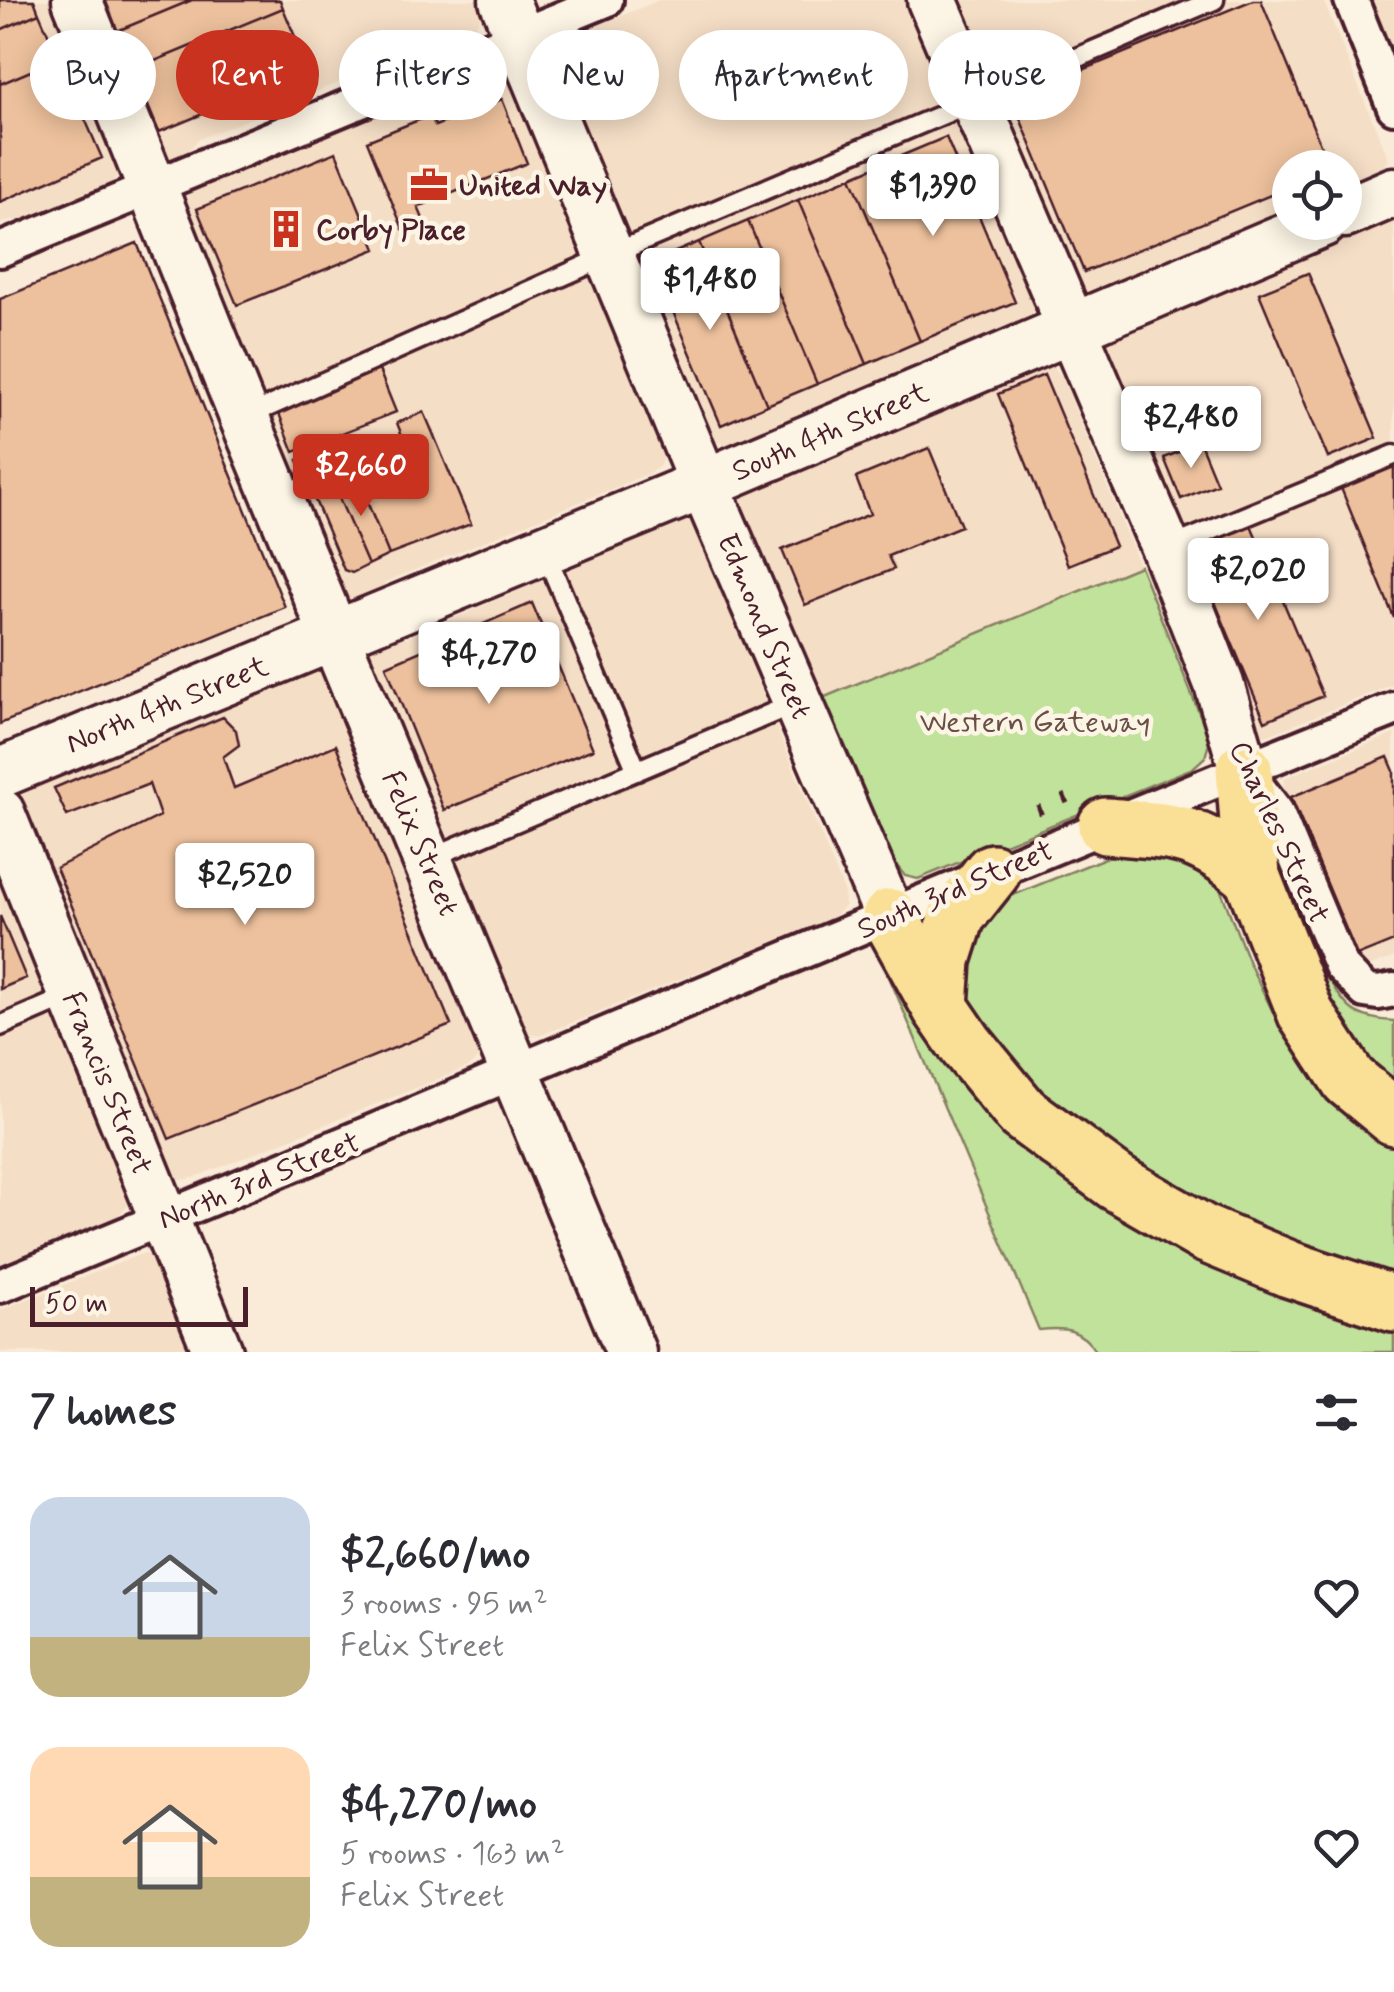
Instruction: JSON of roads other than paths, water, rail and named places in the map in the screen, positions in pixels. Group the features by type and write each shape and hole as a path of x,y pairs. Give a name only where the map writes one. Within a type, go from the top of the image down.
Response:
{"highway":[{"path":"1244,769 1252,876 1306,1014 1349,1080 1394,1116"},
{"path":"1080,809 1182,832 1222,851 1252,876"},
{"path":"940,1006 943,960 957,916 992,872"},
{"path":"890,918 940,1006 1022,1114 1116,1183 1205,1234 1289,1269 1394,1304"}],"main road":[{"name":"Felix Street","path":"76,0 631,1352"},
{"name":"Charles Street","path":"932,0 945,30"},
{"name":"Edmond Street","path":"512,18 704,484 890,918"},
{"name":"Charles Street","path":"983,120 1166,550 1219,684 1244,769"},
{"path":"1362,206 1394,192"},
{"name":"South 4th Street","path":"335,635 1281,240"},
{"name":"North 4th Street","path":"0,773 335,635"},
{"name":"Francis Street","path":"0,813 218,1352"}],"street":[{"path":"0,250 153,189 512,18 606,0"},
{"path":"1350,0 1394,107"},
{"name":"South 3rd Street","path":"517,1074 992,872 1080,809 1244,769 1394,709"},
{"name":"Charles Street","path":"1244,769 1276,811 1342,966 1379,990"},
{"name":"North 3rd Street","path":"0,1286 517,1074"}],"lane":[{"path":"1081,57 1214,0"},
{"path":"244,417 612,254 932,120"},
{"path":"1166,550 1394,455"},
{"path":"544,550 637,771"},
{"path":"428,859 798,702"},
{"path":"0,1026 73,995"}],"place":[{"name":"United Way","path":"429,185"},
{"name":"Corby Place","path":"286,229"}],"park label":[{"name":"Western Gateway","path":"1035,721"}]}
